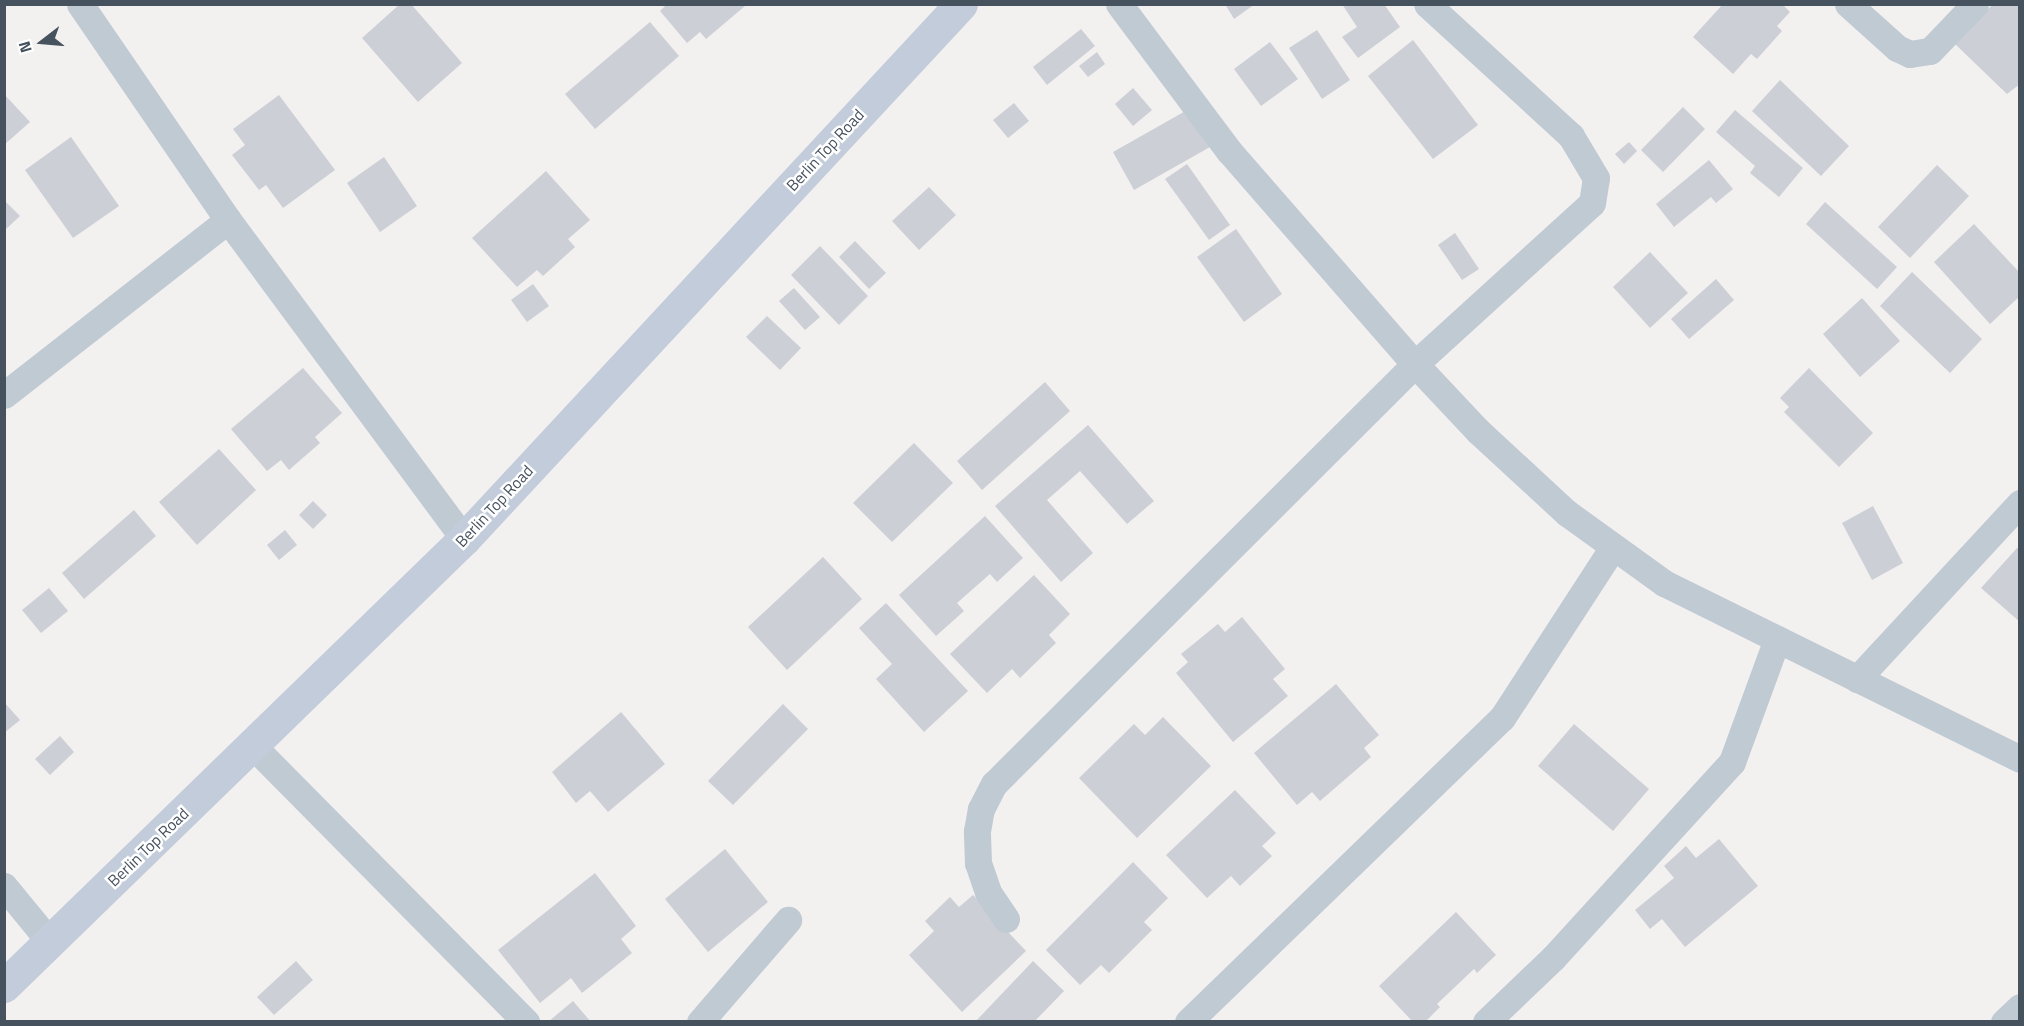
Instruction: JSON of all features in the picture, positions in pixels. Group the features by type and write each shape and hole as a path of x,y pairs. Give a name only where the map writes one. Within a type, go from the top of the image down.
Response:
{"street":[{"path":"80,4 228,220 464,539"},
{"name":"Berlin Top Road","path":"4,986 464,539 961,4"},
{"path":"1119,4 1229,150 1415,364 1478,431 1551,498 1613,547 1664,583 2019,759"},
{"path":"1006,919 988,892 978,863 981,809 994,784 1415,364 1592,203 1596,178 1570,136 1427,4"},
{"path":"1848,4 1897,48 1910,54 1930,51 1975,4"},
{"path":"4,395 228,220"},
{"path":"1857,679 2019,504"},
{"path":"1188,1022 1502,718 1613,547"},
{"path":"1486,1022 1553,958 1732,762 1777,639"},
{"path":"252,746 526,1022"},
{"path":"4,886 50,942"},
{"path":"700,1022 788,920"},
{"path":"2004,1022 2019,1007"}],"building":[{"path":"400,4 411,4 462,63 418,102 362,38"},
{"path":"667,4 744,4 745,6 706,39 700,32 687,43 660,11"},
{"path":"1225,4 1255,4 1234,19"},
{"path":"1342,4 1384,4 1400,27 1358,58 1342,37 1357,27"},
{"path":"1723,4 1782,4 1790,12 1777,26 1782,31 1757,59 1751,54 1733,74 1693,37"},
{"path":"1993,4 2020,4 2020,84 2007,94 1955,44"},
{"path":"650,22 679,56 595,129 565,94"},
{"path":"1081,29 1095,46 1047,85 1033,67"},
{"path":"1317,30 1350,80 1322,99 1289,48"},
{"path":"1413,40 1478,125 1433,159 1368,76"},
{"path":"1270,42 1298,79 1261,106 1234,69"},
{"path":"1097,52 1105,64 1088,77 1079,66"},
{"path":"1780,80 1849,146 1821,176 1752,111"},
{"path":"1133,88 1152,110 1133,126 1115,104"},
{"path":"4,94 30,122 4,145"},
{"path":"279,95 335,170 283,208 266,185 259,190 232,155 245,145 233,129"},
{"path":"1014,103 1029,121 1008,138 993,120"},
{"path":"1683,107 1705,129 1663,172 1641,150"},
{"path":"1189,109 1210,147 1134,190 1113,152"},
{"path":"1735,110 1803,168 1779,197 1750,173 1755,166 1716,132"},
{"path":"71,137 119,206 73,238 25,170"},
{"path":"1629,142 1637,151 1624,164 1615,154"},
{"path":"384,157 417,206 380,232 347,183"},
{"path":"1709,160 1733,189 1716,203 1711,197 1674,227 1656,204"},
{"path":"1187,164 1230,225 1209,240 1165,179"},
{"path":"1937,165 1969,196 1910,258 1878,227"},
{"path":"546,171 590,220 568,239 575,247 543,276 537,270 517,287 472,238"},
{"path":"929,187 956,215 919,250 892,221"},
{"path":"4,200 20,216 4,231"},
{"path":"1825,202 1897,267 1877,289 1806,224"},
{"path":"1974,224 2020,273 2020,296 1990,324 1934,262"},
{"path":"1236,229 1282,294 1244,322 1197,257"},
{"path":"1455,233 1479,269 1462,280 1438,245"},
{"path":"855,241 886,273 869,289 839,257"},
{"path":"820,246 868,296 839,325 791,275"},
{"path":"1650,252 1688,293 1650,328 1613,287"},
{"path":"1912,272 1982,339 1950,373 1880,306"},
{"path":"1716,279 1734,300 1689,339 1671,319"},
{"path":"533,284 549,306 527,322 511,300"},
{"path":"794,288 820,317 805,330 779,301"},
{"path":"1862,298 1900,341 1860,377 1823,334"},
{"path":"767,316 801,348 780,370 746,337"},
{"path":"303,368 342,413 315,437 320,443 289,470 281,460 267,471 231,429"},
{"path":"1809,368 1873,433 1839,467 1784,412 1789,407 1780,398"},
{"path":"1045,382 1070,411 982,490 957,461"},
{"path":"1088,425 1154,501 1127,524 1080,471 1047,500 1093,553 1061,582 995,506"},
{"path":"914,443 953,483 892,542 853,503"},
{"path":"219,449 256,490 197,545 159,502"},
{"path":"313,501 327,515 313,529 299,515"},
{"path":"1873,506 1903,563 1872,580 1842,523"},
{"path":"134,510 156,536 84,599 62,573"},
{"path":"985,516 1023,558 997,582 990,574 957,603 964,611 936,636 899,595"},
{"path":"285,530 297,545 279,560 267,545"},
{"path":"2017,548 2020,549 2020,622 1981,588"},
{"path":"823,557 862,599 787,670 748,627"},
{"path":"1034,575 1070,614 1049,635 1056,643 1020,678 1012,669 987,693 950,654"},
{"path":"49,588 68,611 41,633 22,610"},
{"path":"886,603 968,691 924,732 876,679 892,664 859,628"},
{"path":"1242,617 1285,669 1273,679 1288,696 1233,742 1176,673 1188,662 1181,654 1218,624 1225,632"},
{"path":"1336,684 1379,735 1364,748 1371,757 1320,801 1312,792 1297,805 1254,753"},
{"path":"4,702 20,720 4,733"},
{"path":"783,704 808,729 733,805 708,781"},
{"path":"621,712 665,764 608,812 590,791 576,803 552,772"},
{"path":"1163,717 1211,766 1137,838 1079,778 1134,724 1145,735"},
{"path":"1574,724 1649,789 1613,831 1538,766"},
{"path":"60,736 74,752 50,775 35,759"},
{"path":"1235,790 1276,833 1262,846 1272,856 1240,886 1231,876 1207,898 1166,855"},
{"path":"1719,839 1758,886 1685,947 1662,919 1650,929 1635,910 1674,878 1664,866 1686,846 1696,858"},
{"path":"725,849 768,902 708,952 665,899"},
{"path":"1133,862 1168,898 1144,922 1152,930 1109,973 1101,965 1080,985 1046,950"},
{"path":"595,873 636,926 621,939 632,953 582,993 571,978 540,1003 498,950"},
{"path":"973,895 1026,951 962,1012 909,955 934,931 925,921 950,897 959,907"},
{"path":"1456,912 1496,955 1477,973 1474,969 1437,1004 1440,1007 1425,1022 1413,1022 1379,986"},
{"path":"296,961 313,980 274,1015 257,997"},
{"path":"1033,961 1064,991 1034,1022 975,1022"},
{"path":"573,1001 591,1022 548,1022"}]}
